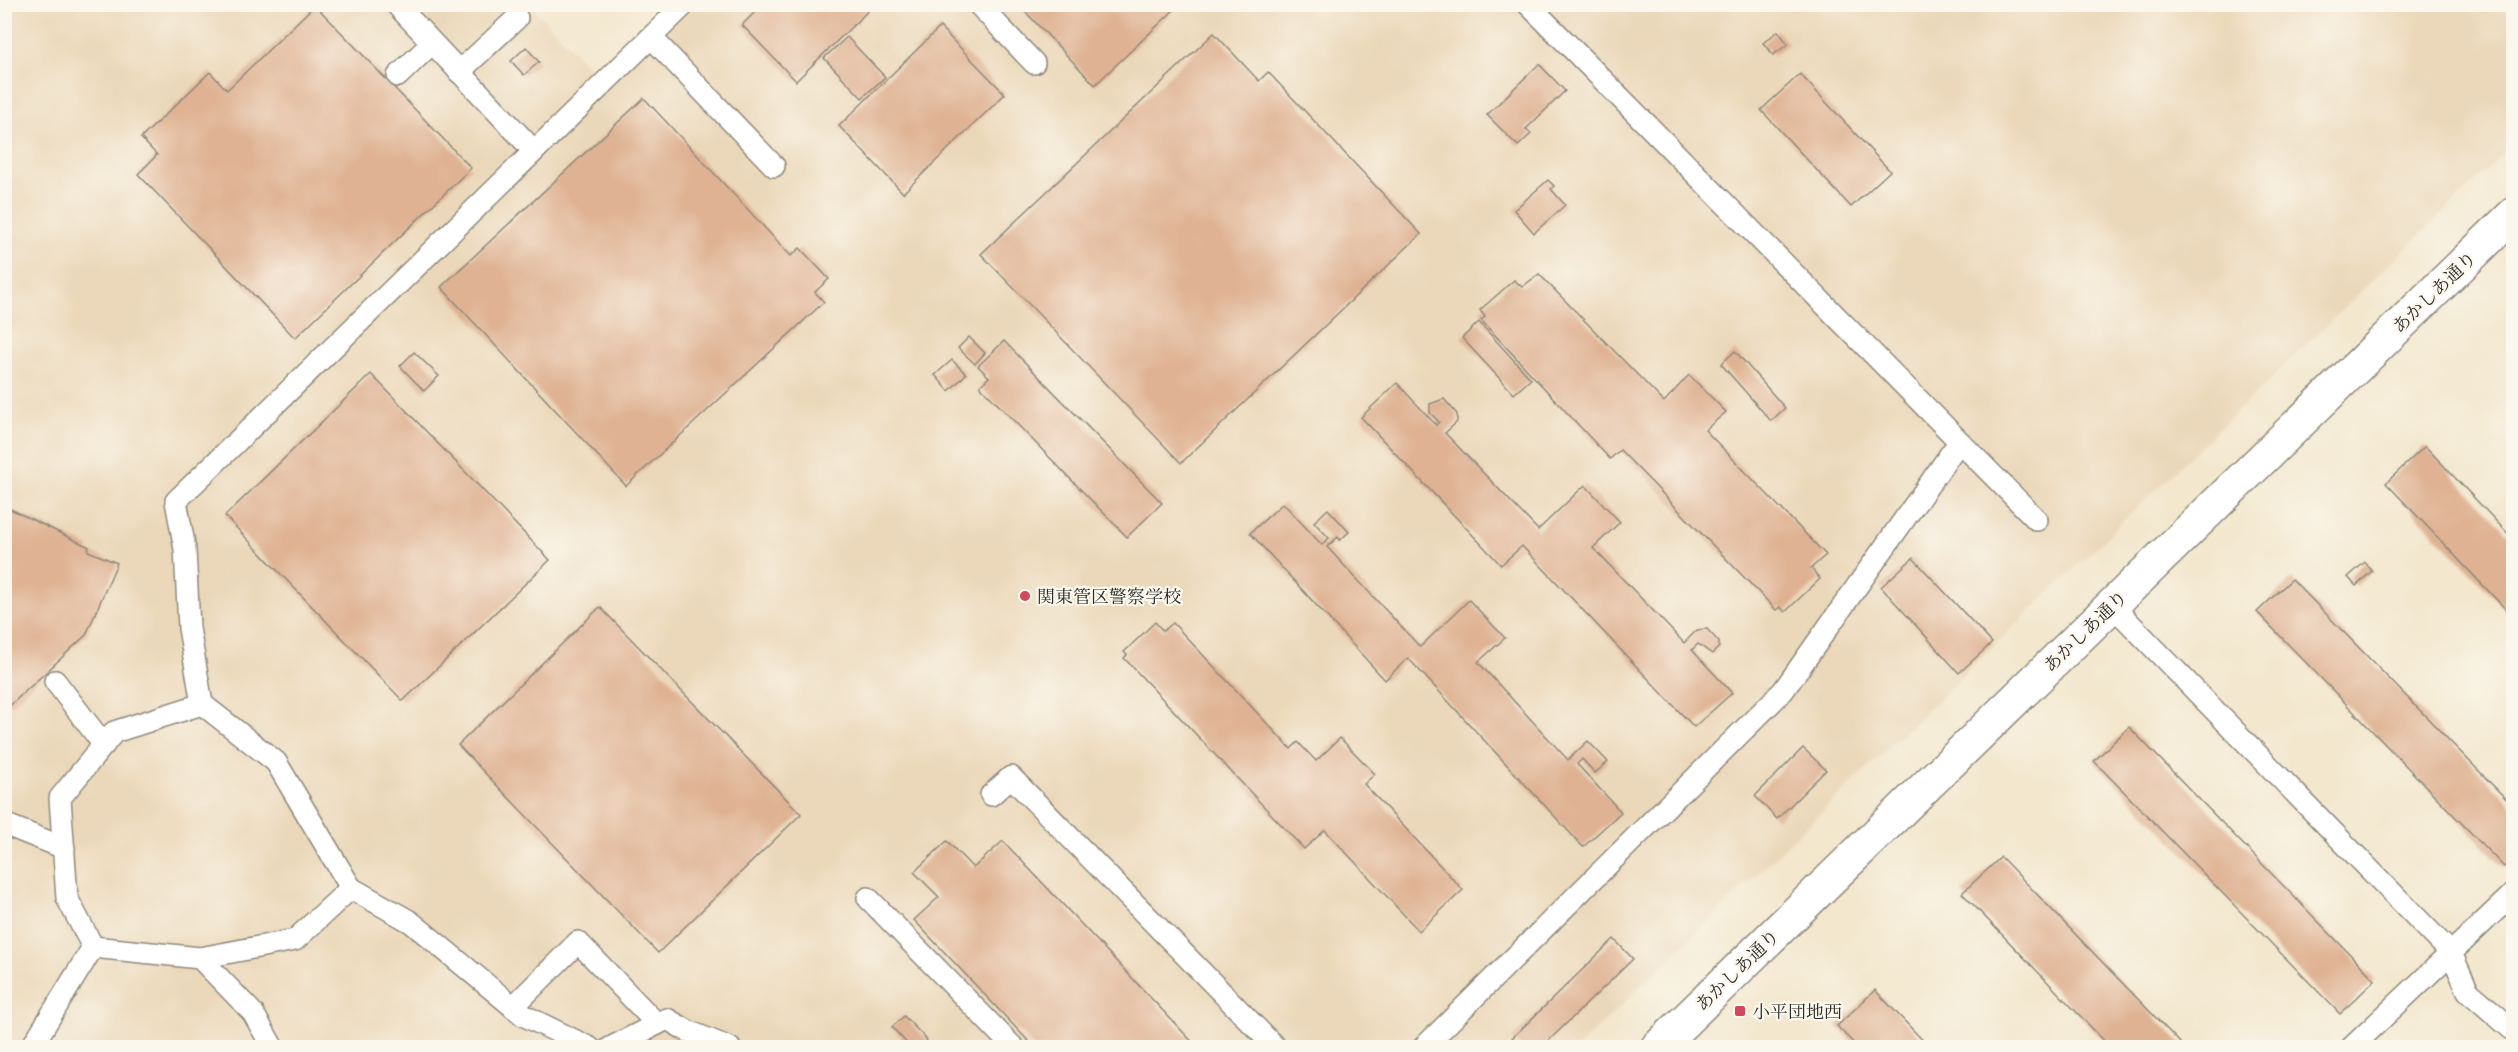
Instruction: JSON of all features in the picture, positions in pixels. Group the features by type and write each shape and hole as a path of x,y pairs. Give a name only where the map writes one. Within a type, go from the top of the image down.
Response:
{"street":[{"name":"あかしあ通り","path":"1657,1047 2514,214"}],"lane":[{"path":"396,4 534,151"},
{"path":"590,1047 523,1015 411,922 351,888 276,762 202,704 189,628 185,549 176,501 685,4"},
{"path":"978,4 1034,63"},
{"path":"1528,4 2037,520"},
{"path":"459,72 517,18"},
{"path":"651,37 774,166"},
{"path":"398,75 432,43"},
{"path":"1423,1047 1783,691 1959,441"},
{"path":"2112,605 2451,953 2468,991 2514,1031"},
{"path":"56,681 104,745"},
{"path":"93,947 66,898 60,798 114,732 202,704"},
{"path":"991,795 1011,777 1276,1047"},
{"path":"4,825 64,848"},
{"path":"93,947 200,958 295,940 351,888"},
{"path":"2352,1047 2514,893"},
{"path":"868,898 1014,1047"},
{"path":"513,1007 578,942 657,1024"},
{"path":"31,1047 93,947"},
{"path":"200,958 253,1013 273,1047"},
{"path":"610,1047 667,1019 688,1031 730,1047"}],"shaded area":[{"name":"関東管区警察学校","path":"688,4 2513,5 2513,145 1578,1047 5,1048 5,5 530,5 605,84"}],"building":[{"path":"763,4 875,4 796,81 742,25"},
{"path":"1018,4 1172,4 1176,8 1095,85"},
{"path":"315,5 471,168 295,338 138,174 157,155 141,138 210,72 227,90"},
{"path":"940,27 1005,94 903,193 839,126"},
{"path":"1778,31 1788,44 1773,55 1763,43"},
{"path":"1214,33 1259,81 1268,72 1421,234 1181,463 981,254"},
{"path":"847,37 885,77 862,98 824,58"},
{"path":"526,47 539,62 524,75 511,61"},
{"path":"1539,64 1565,91 1526,129 1531,134 1518,146 1487,115"},
{"path":"1800,74 1890,171 1851,207 1761,110"},
{"path":"644,98 791,256 800,248 829,279 815,292 824,302 626,486 441,287"},
{"path":"1548,180 1554,186 1551,189 1565,205 1534,233 1514,210"},
{"path":"1539,274 1664,402 1689,375 1726,412 1705,430 1826,555 1811,568 1820,579 1785,612 1780,607 1776,610 1620,450 1610,459 1481,320 1485,317 1480,310 1514,280 1522,287"},
{"path":"1479,322 1531,379 1514,394 1462,338"},
{"path":"969,337 985,353 975,364 958,348"},
{"path":"1004,341 1162,503 1127,537 980,386 989,377 978,366"},
{"path":"1735,351 1785,408 1771,421 1721,364"},
{"path":"414,352 439,376 424,391 400,366"},
{"path":"952,360 966,374 949,391 935,375"},
{"path":"371,374 550,560 403,701 225,516"},
{"path":"1397,383 1436,425 1439,422 1430,413 1430,404 1444,399 1457,414 1457,422 1445,433 1538,530 1585,485 1620,522 1593,548 1684,643 1697,630 1707,629 1719,642 1719,647 1712,654 1698,644 1692,650 1732,693 1694,727 1522,546 1501,565 1361,417"},
{"path":"2425,446 2514,540 2514,618 2386,483"},
{"path":"1283,503 1322,545 1329,538 1314,522 1328,509 1349,532 1340,540 1338,537 1327,547 1420,647 1469,600 1505,638 1478,662 1568,760 1588,741 1608,762 1595,773 1582,759 1577,764 1621,812 1583,847 1408,658 1385,680 1250,533"},
{"path":"4,506 89,547 88,551 117,563 86,635 4,711"},
{"path":"1913,558 1992,643 1959,673 1881,587"},
{"path":"2365,562 2372,571 2356,586 2348,577"},
{"path":"2292,579 2514,807 2514,858 2504,867 2257,612"},
{"path":"600,607 801,814 658,953 458,745"},
{"path":"1155,622 1163,631 1173,623 1291,749 1298,742 1316,761 1340,738 1375,774 1364,784 1463,890 1419,931 1325,830 1304,849 1124,658 1127,655 1124,652"},
{"path":"2129,727 2375,980 2340,1014 2094,761"},
{"path":"1803,748 1826,770 1777,819 1755,796"},
{"path":"947,841 973,868 1003,841 1198,1048 1035,1048 914,920 939,897 914,872"},
{"path":"2001,857 2185,1048 2111,1048 1962,893"},
{"path":"1614,939 1633,959 1541,1048 1522,1048 1512,1038"},
{"path":"1875,990 1930,1048 1858,1048 1837,1026"},
{"path":"904,1016 927,1040 920,1048 911,1048 892,1027"}],"place":[{"name":"関東管区警察学校","path":"1025,596"},
{"name":"小平団地西","path":"1740,1011"}]}
